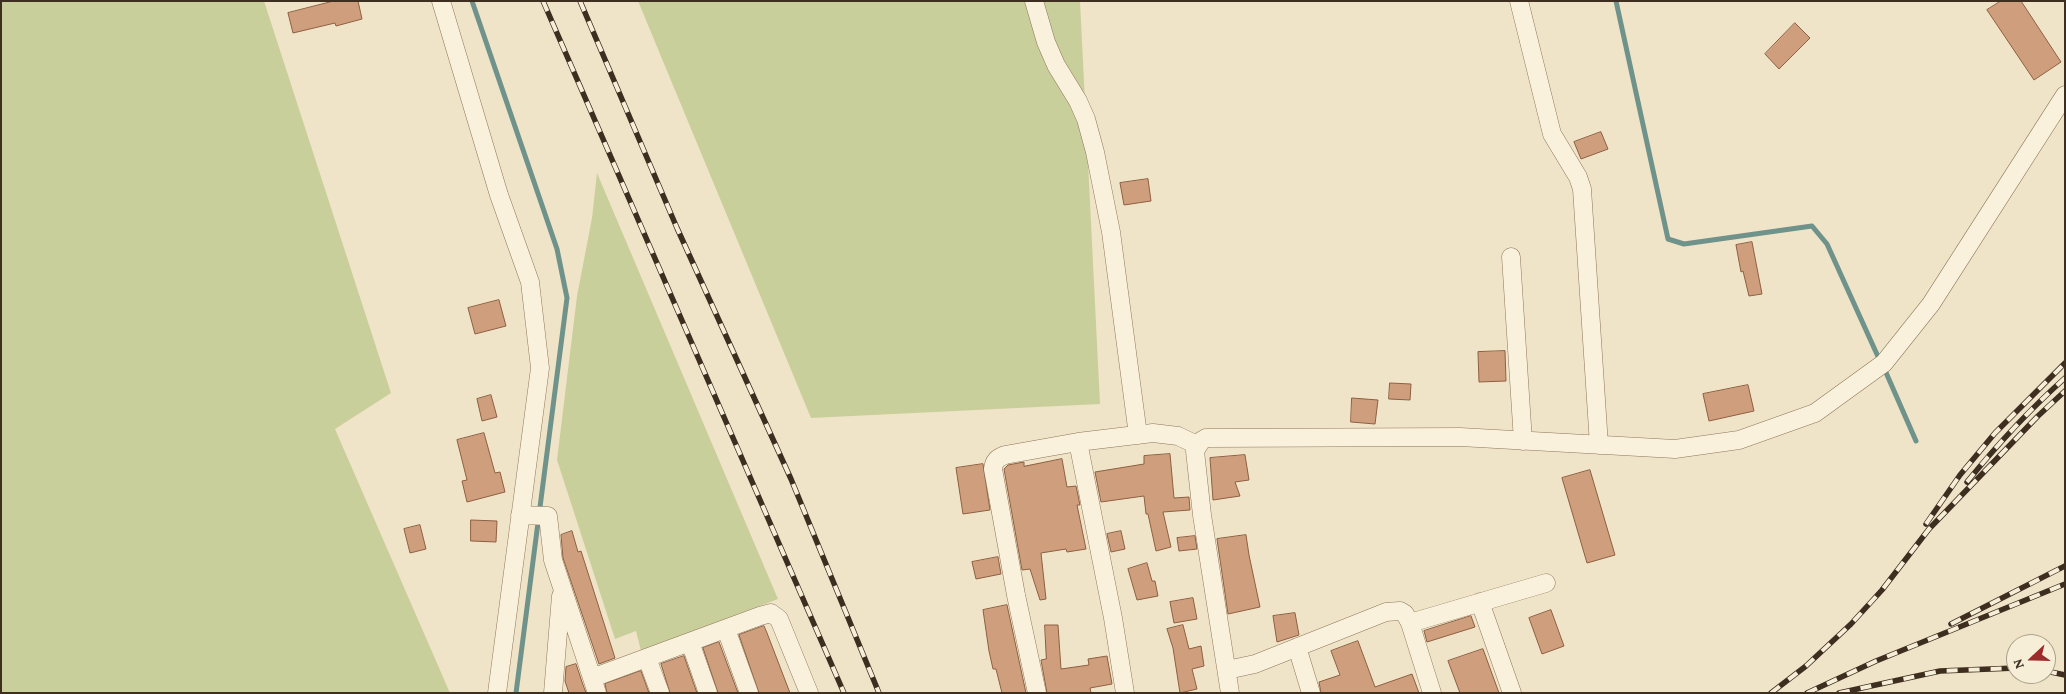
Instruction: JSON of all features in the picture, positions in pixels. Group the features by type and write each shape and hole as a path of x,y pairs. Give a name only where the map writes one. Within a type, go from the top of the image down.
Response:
{"street":[{"path":"441,1 499,195 530,282 540,368 497,693"},
{"path":"1034,1 1046,42 1056,64 1078,101 1086,119 1095,152 1111,232 1138,435"},
{"path":"1519,1 1552,134 1578,177 1582,190 1598,445"},
{"path":"1230,693 1202,515 1195,450 1206,438 1460,437 1675,449 1738,440 1814,413 1880,366 1931,304 2065,95"},
{"path":"1511,256 1523,440"},
{"path":"1036,693 1016,596 993,469 994,462 998,457 1005,455 1078,442 1138,435 1178,436 1197,446"},
{"path":"1078,442 1113,618 1125,693"},
{"path":"520,515 545,516 553,560 594,686 647,658 760,616 771,614 779,619 809,693"},
{"path":"1410,623 1546,583"},
{"path":"553,693 562,589"},
{"path":"1480,602 1512,693"},
{"path":"1227,670 1255,664 1393,610 1406,614 1432,693"},
{"path":"726,629 749,693"},
{"path":"690,642 708,693"},
{"path":"1298,647 1311,693"},
{"path":"647,658 660,693"}],"green space":[{"path":"1,1 264,1 391,393 335,429 450,693 1,693"},
{"path":"638,1 1080,1 1100,404 811,418"},
{"path":"597,173 778,599 641,651 636,631 615,639 557,460 577,296 592,218"}],"building":[{"path":"334,1 358,1 362,19 336,26 335,23 293,33 288,13"},
{"path":"2001,1 2021,1 2061,62 2034,80 1987,10"},
{"path":"1795,23 1810,38 1779,69 1765,54"},
{"path":"1601,132 1608,149 1581,159 1574,142"},
{"path":"1148,179 1151,201 1124,205 1120,183"},
{"path":"1752,242 1762,294 1749,296 1743,271 1741,272 1736,245"},
{"path":"499,300 506,326 475,334 468,308"},
{"path":"1505,351 1506,381 1479,382 1478,352"},
{"path":"1390,383 1411,384 1410,400 1389,399"},
{"path":"1748,385 1754,411 1709,421 1703,394"},
{"path":"491,395 497,417 482,421 477,399"},
{"path":"1352,398 1378,400 1375,424 1351,422"},
{"path":"484,433 495,473 500,472 505,492 467,502 462,481 467,480 457,440"},
{"path":"1170,454 1174,498 1189,497 1190,510 1163,512 1171,547 1156,551 1148,514 1146,514 1144,496 1101,502 1095,472 1144,464 1144,456"},
{"path":"1245,455 1249,480 1235,482 1240,496 1213,500 1210,458"},
{"path":"1062,459 1067,487 1076,486 1080,505 1077,505 1086,549 1067,552 1066,549 1041,553 1046,599 1040,600 1030,569 1022,570 1004,469 1008,465 1024,462 1024,466"},
{"path":"983,464 990,510 963,514 956,468"},
{"path":"1590,470 1615,555 1587,563 1562,478"},
{"path":"471,520 497,521 496,542 471,541"},
{"path":"420,525 426,549 410,553 404,529"},
{"path":"572,531 578,552 581,551 615,658 599,664 563,558 561,535"},
{"path":"1121,531 1125,549 1111,552 1107,534"},
{"path":"1246,535 1260,607 1228,614 1217,539"},
{"path":"1195,536 1197,549 1179,551 1177,538"},
{"path":"998,557 1001,574 976,579 972,562"},
{"path":"1147,563 1152,581 1155,581 1158,596 1137,600 1128,569"},
{"path":"1193,598 1197,619 1174,623 1170,602"},
{"path":"1007,605 1026,693 1002,693 996,669 993,669 989,651 983,610"},
{"path":"1551,610 1564,646 1542,654 1529,618"},
{"path":"1295,613 1299,635 1277,642 1273,616"},
{"path":"1471,616 1475,627 1427,642 1424,631"},
{"path":"1045,625 1058,625 1061,669 1089,665 1088,659 1107,656 1112,684 1090,688 1091,693 1047,693 1041,660 1046,659"},
{"path":"1183,625 1189,649 1201,646 1204,666 1192,669 1197,689 1180,693 1173,648 1167,629"},
{"path":"764,626 790,693 759,693 739,635"},
{"path":"1358,641 1375,687 1412,674 1419,693 1321,693 1319,682 1340,675 1331,651"},
{"path":"719,642 738,693 718,693 703,648"},
{"path":"1483,649 1499,693 1460,693 1448,661"},
{"path":"684,656 697,693 670,693 661,664"},
{"path":"576,664 586,693 569,693 565,681 566,667"},
{"path":"641,671 649,693 607,693 605,684"}],"waterway":[{"path":"472,1 557,249 567,298 516,693"},
{"path":"1616,1 1668,239 1684,244 1812,226 1827,244 1880,361"},
{"path":"1884,368 1916,441"}],"railway":[{"path":"543,1 844,693"},
{"path":"580,1 677,228 791,479 879,693"},
{"path":"1926,524 1960,475 1995,433 2065,363"},
{"path":"1967,482 2014,428 2065,378"},
{"path":"1771,693 1806,666 1851,624 1882,590 1929,529 2038,416 2065,391"},
{"path":"1951,624 2065,566"},
{"path":"1807,693 1876,661 2065,584"},
{"path":"1839,693 1940,671 2006,668"},
{"path":"2056,673 2065,675"}]}
